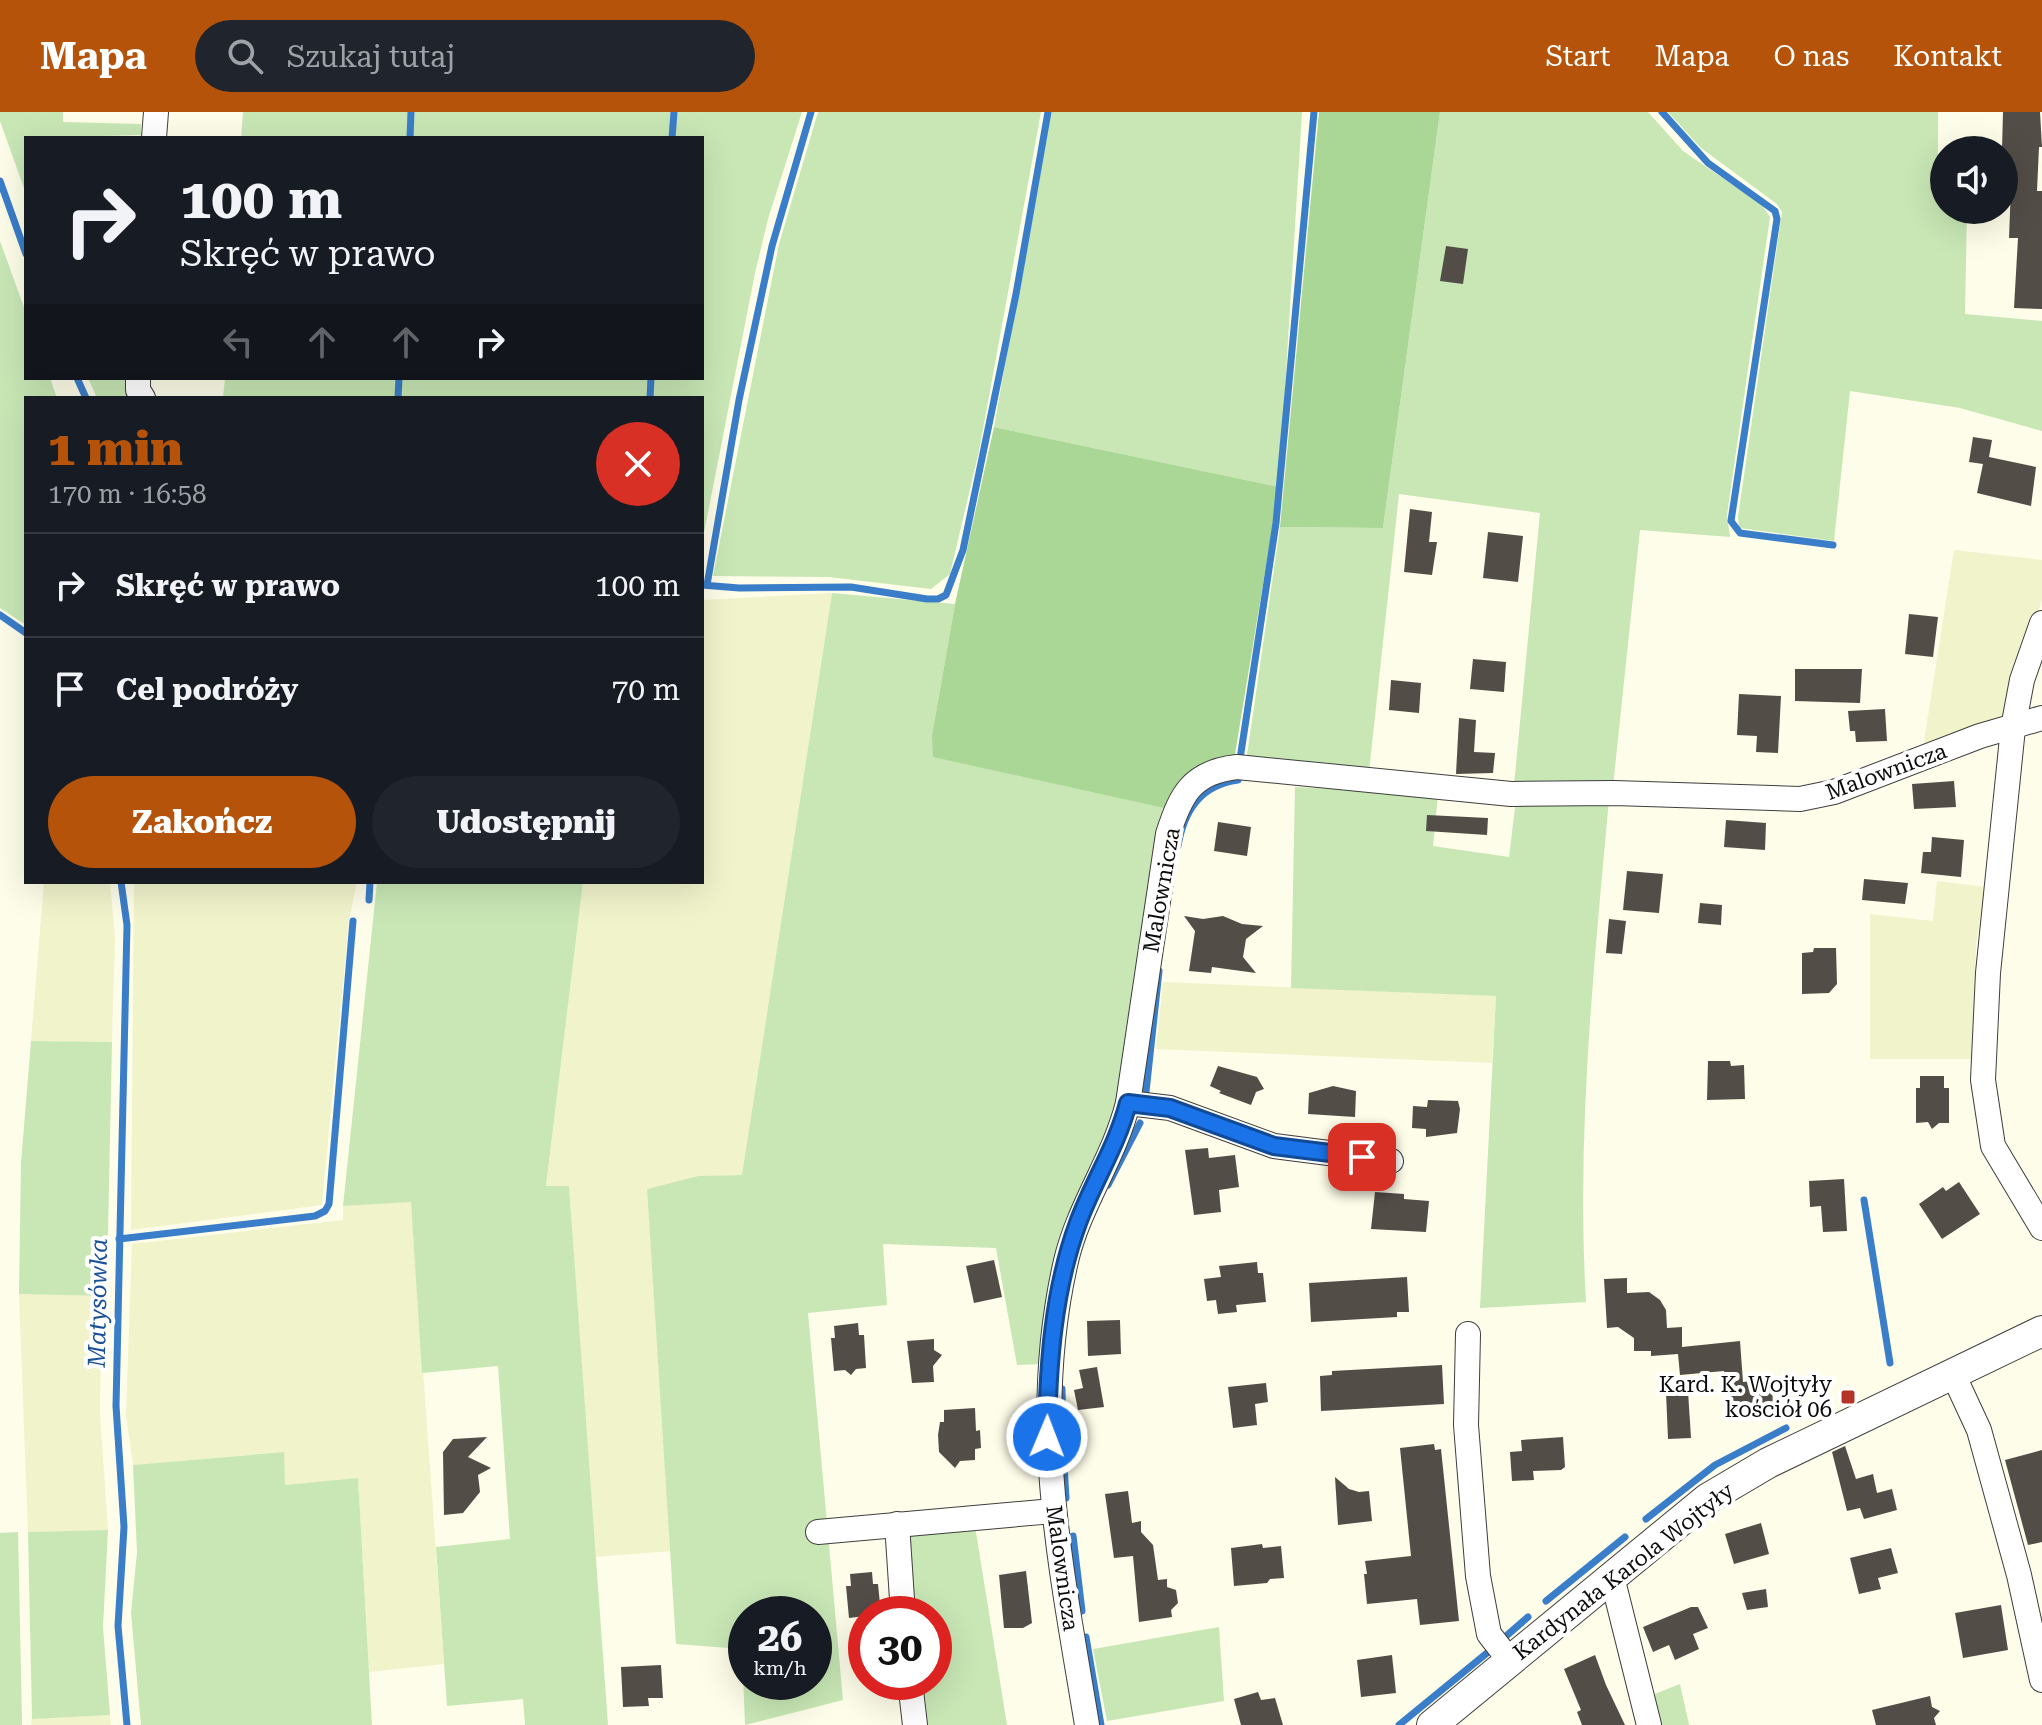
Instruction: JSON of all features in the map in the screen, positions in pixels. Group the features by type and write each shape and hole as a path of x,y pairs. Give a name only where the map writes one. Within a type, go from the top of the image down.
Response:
{"street":[{"path":"154,136 156,112"},
{"path":"2042,623 2022,680 2013,728 1988,973 1983,1080 1993,1146 2042,1228"},
{"name":"Malownicza","path":"1087,1725 1053,1511 1048,1399 1055,1318 1067,1258 1078,1224 1121,1129 1128,1103 1168,834 1184,795 1207,772 1237,767 1511,794 1614,793 1800,799 1834,792 1980,736 2042,718"},
{"path":"1128,1103 1170,1108 1274,1146 1391,1161"},
{"name":"Kardynała Karola Wojtyły","path":"1432,1725 1707,1499 1746,1475 2042,1331"},
{"path":"1468,1334 1466,1425 1478,1576 1489,1634 1510,1661"},
{"path":"1953,1374 1979,1430 2019,1575 2042,1680"},
{"path":"818,1532 1053,1511"},
{"path":"897,1524 902,1596"},
{"path":"1612,1577 1649,1725"},
{"path":"912,1700 915,1725"}],"green space":[{"path":"0,112 63,112 63,122 141,124 141,135 24,136 24,188 0,121"},
{"path":"243,112 802,112 768,219 755,273 704,533 704,396 223,396 225,380 704,380 704,136 241,136"},
{"path":"818,112 1041,112 979,451 950,574 931,589 829,577 713,576 779,244"},
{"path":"1050,112 1302,112 1279,487 994,427"},
{"path":"1319,112 1440,112 1383,528 1280,527"},
{"path":"1440,112 1648,112 1683,151 1762,205 1770,217 1727,515 1730,537 1640,530 1613,786 1514,785 1540,513 1399,494 1369,772 1246,762 1280,527 1383,528"},
{"path":"1668,112 1938,112 1938,136 1930,136 1930,224 1967,224 1965,314 2042,321 2042,431 1960,408 1850,391 1834,541 1739,528 1738,517 1782,212 1777,204 1701,148"},
{"path":"0,241 24,307 24,380 51,380 56,396 24,396 24,624 0,608"},
{"path":"89,380 131,380 129,396 96,396"},
{"path":"994,427 1279,487 1234,760 1169,809 933,757 932,735 955,604"},
{"path":"1954,550 2042,560 2042,600 2004,718 1923,748"},
{"path":"832,593 742,1175 698,1176 647,1189 671,1551 595,1557 569,1187 546,1187 583,884 704,884 704,600"},
{"path":"832,593 955,604 932,735 1169,809 1123,1094 1043,1364 1017,1365 996,1248 883,1244 887,1305 808,1313 843,1700 745,1725 744,1700 832,1700 832,1596 728,1596 728,1648 676,1644 647,1189 698,1176 742,1175"},
{"path":"1295,787 1438,794 1433,846 1509,857 1516,800 1609,799 1592,987 1585,1113 1586,1302 1480,1308 1496,996 1291,988"},
{"path":"1937,881 1986,887 1976,944 1972,1059 1870,1059 1870,914 1933,921"},
{"path":"44,884 110,884 115,938 112,1042 31,1041"},
{"path":"134,884 357,884 349,920 322,1205 131,1230"},
{"path":"377,884 583,884 546,1186 569,1186 608,1725 525,1725 523,1699 447,1706 436,1547 510,1539 498,1366 422,1373 411,1202 343,1206"},
{"path":"1163,982 1496,996 1492,1063 1156,1049"},
{"path":"31,1041 112,1042 108,1233 101,1296 19,1294 21,1163"},
{"path":"411,1201 444,1664 369,1672 358,1479 285,1485 283,1452 133,1465 126,1415 132,1244 343,1220 343,1206"},
{"path":"19,1294 101,1296 100,1414 108,1530 28,1532"},
{"path":"284,1452 285,1485 358,1478 372,1725 141,1725 131,1613 137,1552 133,1465"},
{"path":"975,1526 1007,1725 924,1725 921,1700 952,1700 952,1596 910,1596 905,1531"},
{"path":"108,1530 103,1627 110,1715 32,1719 28,1532"},
{"path":"18,1532 22,1725 0,1725 0,1533"},
{"path":"1219,1627 1224,1701 1107,1721 1093,1649"},
{"path":"1680,1684 1689,1725 1659,1725 1652,1695"},
{"path":"110,1715 111,1725 31,1725 32,1719"}],"building":[{"path":"2003,112 2040,112 2042,147 2039,147 2037,191 2042,191 2042,309 2014,308 2018,238 2009,238 2010,224 2018,224 2018,136 2002,136"},
{"path":"1446,246 1468,249 1463,284 1440,281"},
{"path":"1973,437 1992,440 1989,457 2036,467 2031,506 1977,493 1983,464 1969,462"},
{"path":"1410,509 1432,512 1429,542 1437,542 1432,575 1404,572"},
{"path":"1488,532 1523,536 1518,582 1483,578"},
{"path":"1909,614 1938,617 1933,657 1905,654"},
{"path":"1473,659 1506,662 1504,692 1470,689"},
{"path":"1795,669 1862,669 1860,703 1795,701"},
{"path":"1391,680 1421,683 1419,713 1389,710"},
{"path":"1739,694 1781,696 1778,753 1756,752 1757,736 1737,735"},
{"path":"1885,709 1887,741 1856,742 1855,731 1850,731 1848,711"},
{"path":"1459,718 1476,720 1474,752 1495,753 1493,773 1456,774"},
{"path":"1954,781 1956,807 1914,809 1912,784"},
{"path":"1427,815 1488,818 1487,835 1426,831"},
{"path":"1726,820 1766,823 1765,850 1724,847"},
{"path":"1218,822 1251,827 1247,856 1214,851"},
{"path":"1932,837 1964,840 1961,877 1921,873 1923,852 1931,852"},
{"path":"1627,871 1663,874 1659,913 1623,910"},
{"path":"1864,879 1908,883 1905,904 1862,900"},
{"path":"1700,903 1722,905 1721,925 1698,923"},
{"path":"1184,916 1203,919 1223,916 1242,924 1263,926 1246,939 1243,957 1256,973 1212,967 1211,973 1189,971 1195,931"},
{"path":"1609,919 1626,921 1622,954 1606,953"},
{"path":"1814,948 1836,948 1837,984 1829,993 1802,994 1802,953 1813,952"},
{"path":"1708,1061 1730,1061 1731,1066 1744,1065 1745,1099 1707,1100"},
{"path":"1218,1066 1257,1077 1264,1089 1256,1092 1251,1105 1219,1093 1221,1091 1210,1086"},
{"path":"1920,1076 1944,1076 1944,1088 1949,1088 1949,1123 1939,1123 1932,1129 1928,1122 1916,1123 1916,1088 1920,1088"},
{"path":"1333,1086 1356,1091 1355,1117 1308,1114 1309,1093"},
{"path":"1428,1100 1458,1101 1457,1133 1426,1137 1426,1129 1412,1128 1413,1106 1427,1107"},
{"path":"1208,1148 1209,1158 1235,1155 1239,1187 1219,1190 1221,1212 1194,1215 1185,1150"},
{"path":"1844,1179 1847,1231 1823,1232 1821,1206 1810,1207 1809,1181"},
{"path":"1959,1182 1980,1214 1942,1239 1919,1204 1943,1187 1946,1191"},
{"path":"1375,1192 1404,1194 1404,1199 1429,1201 1426,1232 1371,1229"},
{"path":"994,1260 1002,1297 974,1303 966,1266"},
{"path":"1257,1262 1258,1273 1263,1273 1266,1302 1236,1305 1237,1312 1218,1314 1216,1300 1207,1301 1204,1279 1221,1277 1219,1266"},
{"path":"1407,1277 1409,1312 1397,1312 1397,1317 1311,1322 1309,1283"},
{"path":"1627,1278 1627,1293 1649,1292 1660,1300 1666,1310 1667,1328 1682,1327 1682,1347 1740,1341 1743,1382 1771,1379 1773,1402 1728,1407 1724,1371 1680,1375 1678,1354 1651,1356 1651,1351 1634,1351 1634,1338 1618,1327 1607,1328 1604,1279"},
{"path":"1120,1320 1121,1354 1088,1356 1087,1321"},
{"path":"858,1323 859,1335 864,1335 866,1368 856,1369 851,1375 845,1370 834,1371 831,1338 835,1338 834,1326"},
{"path":"934,1339 934,1350 942,1355 933,1366 934,1382 912,1383 907,1341"},
{"path":"1442,1365 1444,1404 1321,1411 1320,1376 1332,1375 1332,1371"},
{"path":"1097,1367 1104,1407 1078,1410 1074,1390 1083,1388 1079,1370"},
{"path":"1266,1383 1268,1402 1255,1404 1257,1425 1233,1428 1228,1387"},
{"path":"1688,1391 1691,1438 1668,1439 1666,1392"},
{"path":"975,1408 976,1431 980,1430 981,1448 975,1449 975,1460 960,1461 955,1468 939,1452 938,1435 940,1422 944,1422 944,1410"},
{"path":"487,1437 468,1457 491,1468 478,1475 480,1492 463,1513 444,1515 443,1452 453,1439"},
{"path":"1563,1437 1565,1467 1561,1470 1533,1471 1534,1480 1512,1481 1510,1452 1522,1451 1521,1440"},
{"path":"1434,1444 1435,1450 1441,1449 1459,1621 1420,1625 1417,1599 1367,1604 1365,1561 1411,1556 1400,1448"},
{"path":"1845,1446 1856,1479 1873,1474 1877,1493 1892,1489 1897,1510 1864,1519 1860,1508 1847,1511 1832,1452"},
{"path":"2042,1450 2042,1542 2028,1545 2005,1460"},
{"path":"1335,1477 1349,1489 1369,1491 1372,1521 1338,1525"},
{"path":"1128,1491 1132,1523 1141,1521 1141,1532 1153,1545 1158,1580 1167,1579 1167,1587 1176,1590 1178,1603 1171,1610 1172,1617 1139,1622 1133,1556 1114,1558 1105,1494"},
{"path":"1761,1523 1769,1554 1734,1564 1725,1534"},
{"path":"1262,1544 1263,1548 1281,1546 1284,1578 1234,1586 1231,1548"},
{"path":"1891,1548 1898,1573 1878,1578 1881,1589 1859,1594 1850,1558"},
{"path":"1026,1571 1032,1623 1023,1628 1004,1628 999,1575"},
{"path":"872,1572 873,1584 878,1584 879,1596 848,1596 848,1607 846,1586 851,1586 850,1574"},
{"path":"1766,1589 1768,1607 1747,1610 1742,1593"},
{"path":"2001,1605 2008,1650 1963,1658 1955,1613"},
{"path":"1698,1607 1708,1628 1693,1634 1699,1649 1675,1660 1669,1645 1653,1652 1643,1627"},
{"path":"1392,1655 1396,1693 1361,1697 1357,1660"},
{"path":"1595,1655 1625,1725 1582,1725 1577,1712 1581,1710 1564,1669"},
{"path":"661,1665 663,1698 648,1698 649,1706 623,1707 621,1667"},
{"path":"1258,1692 1261,1700 1275,1698 1283,1725 1241,1725 1234,1699"},
{"path":"1930,1696 1932,1707 1940,1711 1934,1718 1936,1725 1876,1725 1872,1710"}],"waterway":[{"path":"410,136 411,112"},
{"path":"672,136 674,112"},
{"path":"707,585 739,400 772,246 811,112"},
{"path":"704,585 739,588 851,587 927,599 946,595 963,550 1016,294 1048,112"},
{"path":"1240,759 1276,523 1314,112"},
{"path":"1662,112 1708,163 1775,211 1777,219 1731,521 1740,533 1833,545"},
{"name":"Matysówka","path":"0,181 24,248"},
{"name":"Matysówka","path":"78,380 85,396"},
{"path":"398,396 399,380"},
{"path":"650,396 651,380"},
{"path":"0,615 24,632"},
{"path":"1178,846 1185,821 1196,801 1214,787 1238,780"},
{"name":"Matysówka","path":"121,884 127,925 116,1406 124,1527 118,1626 127,1725"},
{"path":"369,900 370,884"},
{"path":"119,1239 315,1216 325,1211 329,1204 353,921"},
{"path":"1146,1092 1159,971"},
{"path":"1108,1185 1140,1123"},
{"path":"1864,1200 1890,1363"},
{"path":"1062,1389 1063,1445"},
{"path":"1646,1519 1715,1465 1786,1428"},
{"path":"1064,1466 1066,1498"},
{"path":"1073,1536 1082,1611"},
{"path":"1546,1601 1625,1537"},
{"path":"1505,1637 1528,1617"},
{"path":"1086,1637 1101,1725"},
{"path":"1399,1725 1487,1653"}],"place":[{"name":"Kard. K. Wojtyły kościół 06","path":"1848,1397"}],"route":[{"path":"1047,1437 1052,1340 1067,1258 1090,1194 1121,1129 1128,1103 1170,1108 1274,1146 1362,1157"}]}
